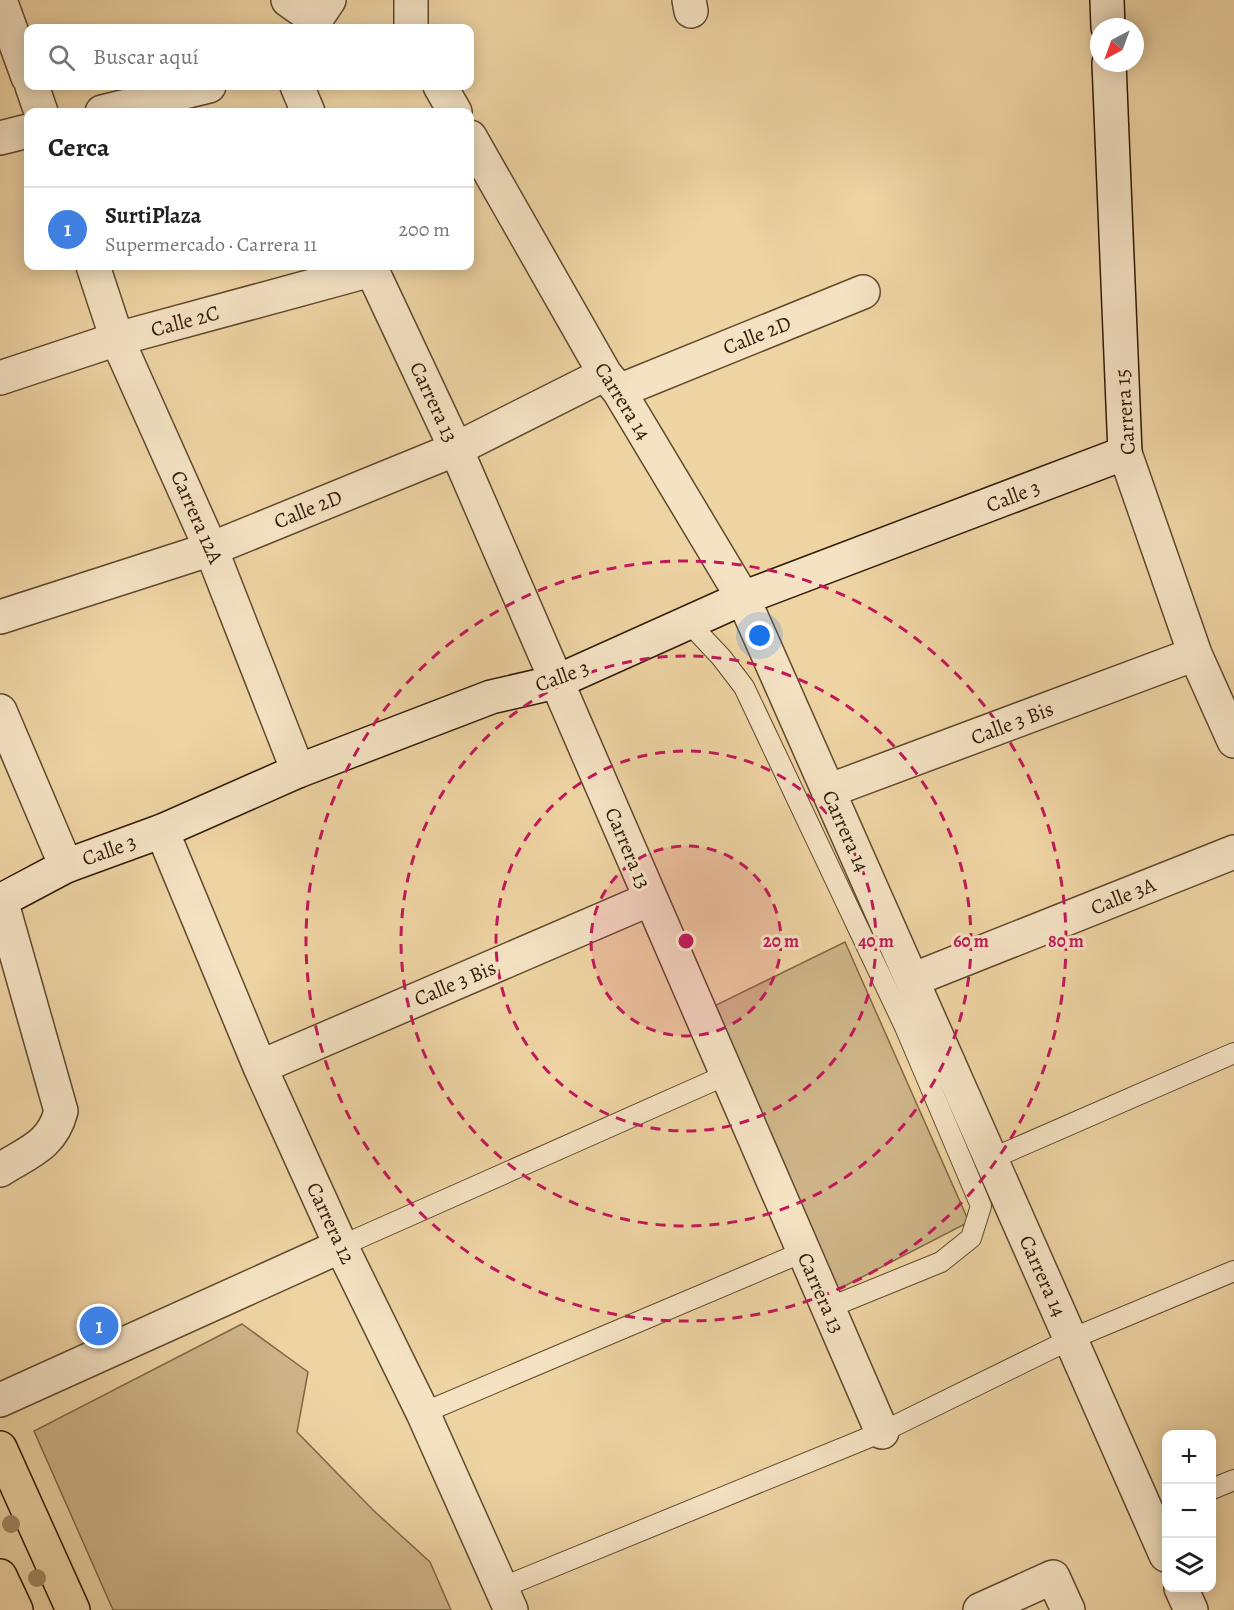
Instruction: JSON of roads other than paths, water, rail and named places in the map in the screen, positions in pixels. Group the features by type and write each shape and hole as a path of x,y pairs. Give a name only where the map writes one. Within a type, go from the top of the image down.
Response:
{"main road":[{"path":"0,1448 74,1610"},
{"path":"0,1576 15,1610"}],"street":[{"path":"0,0 24,66"},
{"path":"288,0 318,16"},
{"path":"411,0 411,24"},
{"path":"1107,0 1108,18"},
{"name":"Carrera 15","path":"1109,72 1125,453 1195,654 1234,741"},
{"path":"33,90 40,108"},
{"path":"118,108 193,90"},
{"path":"299,90 306,108"},
{"path":"442,90 453,108"},
{"path":"0,138 24,132"},
{"name":"Carrera 14","path":"474,144 612,383 743,598 1071,1339 1158,1511 1164,1538"},
{"name":"Carrera 12A","path":"94,270 117,339 212,549 298,771"},
{"name":"Calle 2C","path":"0,378 117,339 364,270"},
{"name":"Carrera 13","path":"372,270 456,450 882,1432"},
{"name":"Calle 2D","path":"0,616 212,549 456,450 612,383 862,292"},
{"name":"Calle 3","path":"1,900 66,866 162,831 298,771 491,697 556,682 743,598 1125,453"},
{"name":"Calle 3 Bis","path":"828,792 1195,654"},
{"path":"0,711 66,866"},
{"name":"Carrera 12","path":"162,831 260,1067 341,1246 423,1413 506,1599"},
{"name":"Calle 3A","path":"912,980 1234,852"},
{"name":"Calle 3 Bis","path":"260,1067 650,899"},
{"path":"0,1170 48,1140 58,1125 61,1112 1,900"},
{"path":"0,1400 341,1246"},
{"path":"980,1610 1053,1577 1068,1610"},
{"path":"1183,1592 1191,1610"}],"lane":[{"path":"688,622 721,657 744,687 905,1027 981,1206 970,1238 940,1262 828,1308"},
{"path":"991,1159 1234,1053"},
{"path":"341,1246 726,1075"},
{"path":"423,1413 803,1251"},
{"path":"506,1599 882,1432 1071,1339 1234,1271"},
{"path":"1216,1487 1234,1480"}],"place":[{"name":"SurtiPlaza","path":"99,1326"}]}
